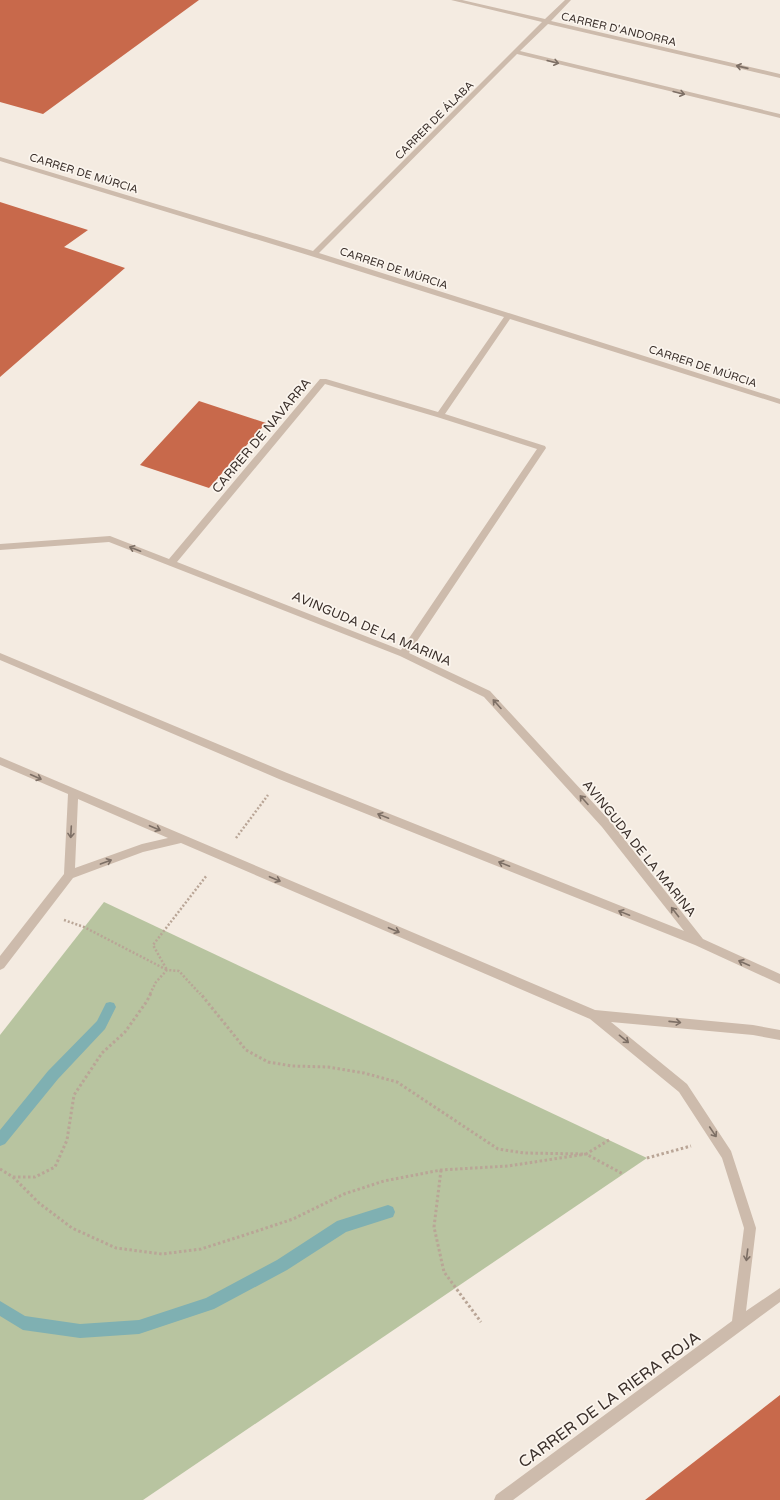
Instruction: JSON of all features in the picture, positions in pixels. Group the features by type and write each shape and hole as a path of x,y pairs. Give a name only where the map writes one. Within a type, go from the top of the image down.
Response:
{"street":[{"name":"CARRER D'ANDORRA","path":"454,0 780,76"},
{"name":"CARRER DE ÁLABA","path":"314,254 568,0"},
{"path":"515,52 780,116"},
{"name":"CARRER DE MÚRCIA","path":"0,159 314,254 780,402"},
{"path":"440,415 509,316"},
{"name":"CARRER DE NAVARRA","path":"172,563 323,380 440,415 542,448 404,654"},
{"name":"AVINGUDA DE LA MARINA","path":"0,547 110,539 404,654 488,694 606,824 699,942"},
{"name":"AVINGUDA DE LA MARINA","path":"0,656 283,776 699,942 780,979"},
{"path":"0,761 180,839 594,1014 683,1088 727,1155 750,1228 738,1325"},
{"path":"69,875 73,793"},
{"path":"0,965 69,875 142,848 180,839"},
{"path":"594,1014 753,1030 780,1035"},
{"name":"CARRER DE LA RIERA ROJA","path":"501,1500 780,1294"}],"path":[{"path":"42,911 84,927 167,970 179,971 198,991 246,1050 268,1062 292,1066 328,1067 364,1072 397,1082 498,1149 524,1153 586,1154 623,1174"},
{"path":"163,930 153,945 167,970"},
{"path":"13,1177 35,1177 55,1167 68,1140 74,1095 102,1054 125,1032 147,1001 156,982 167,970"},
{"path":"647,1158 717,1138"},
{"path":"0,1169 13,1177 39,1203 72,1228 116,1248 162,1254 201,1249 286,1221 344,1194 384,1181 441,1170 508,1166 586,1154 609,1140"},
{"path":"441,1170 434,1227 444,1272 481,1322"}],"green space":[{"path":"104,902 647,1158 143,1500 0,1500 0,1035"}],"building":[{"path":"0,0 199,0 43,114 0,102"},
{"path":"0,202 88,230 64,247 125,268 0,377"},
{"path":"199,401 266,423 209,488 140,465"},
{"path":"780,1395 780,1500 645,1500 734,1431"}],"waterway":[{"path":"0,1140 53,1075 101,1025 110,1007"},
{"path":"0,1308 23,1323 80,1331 139,1327 209,1304 282,1265 342,1226 388,1212"}]}
